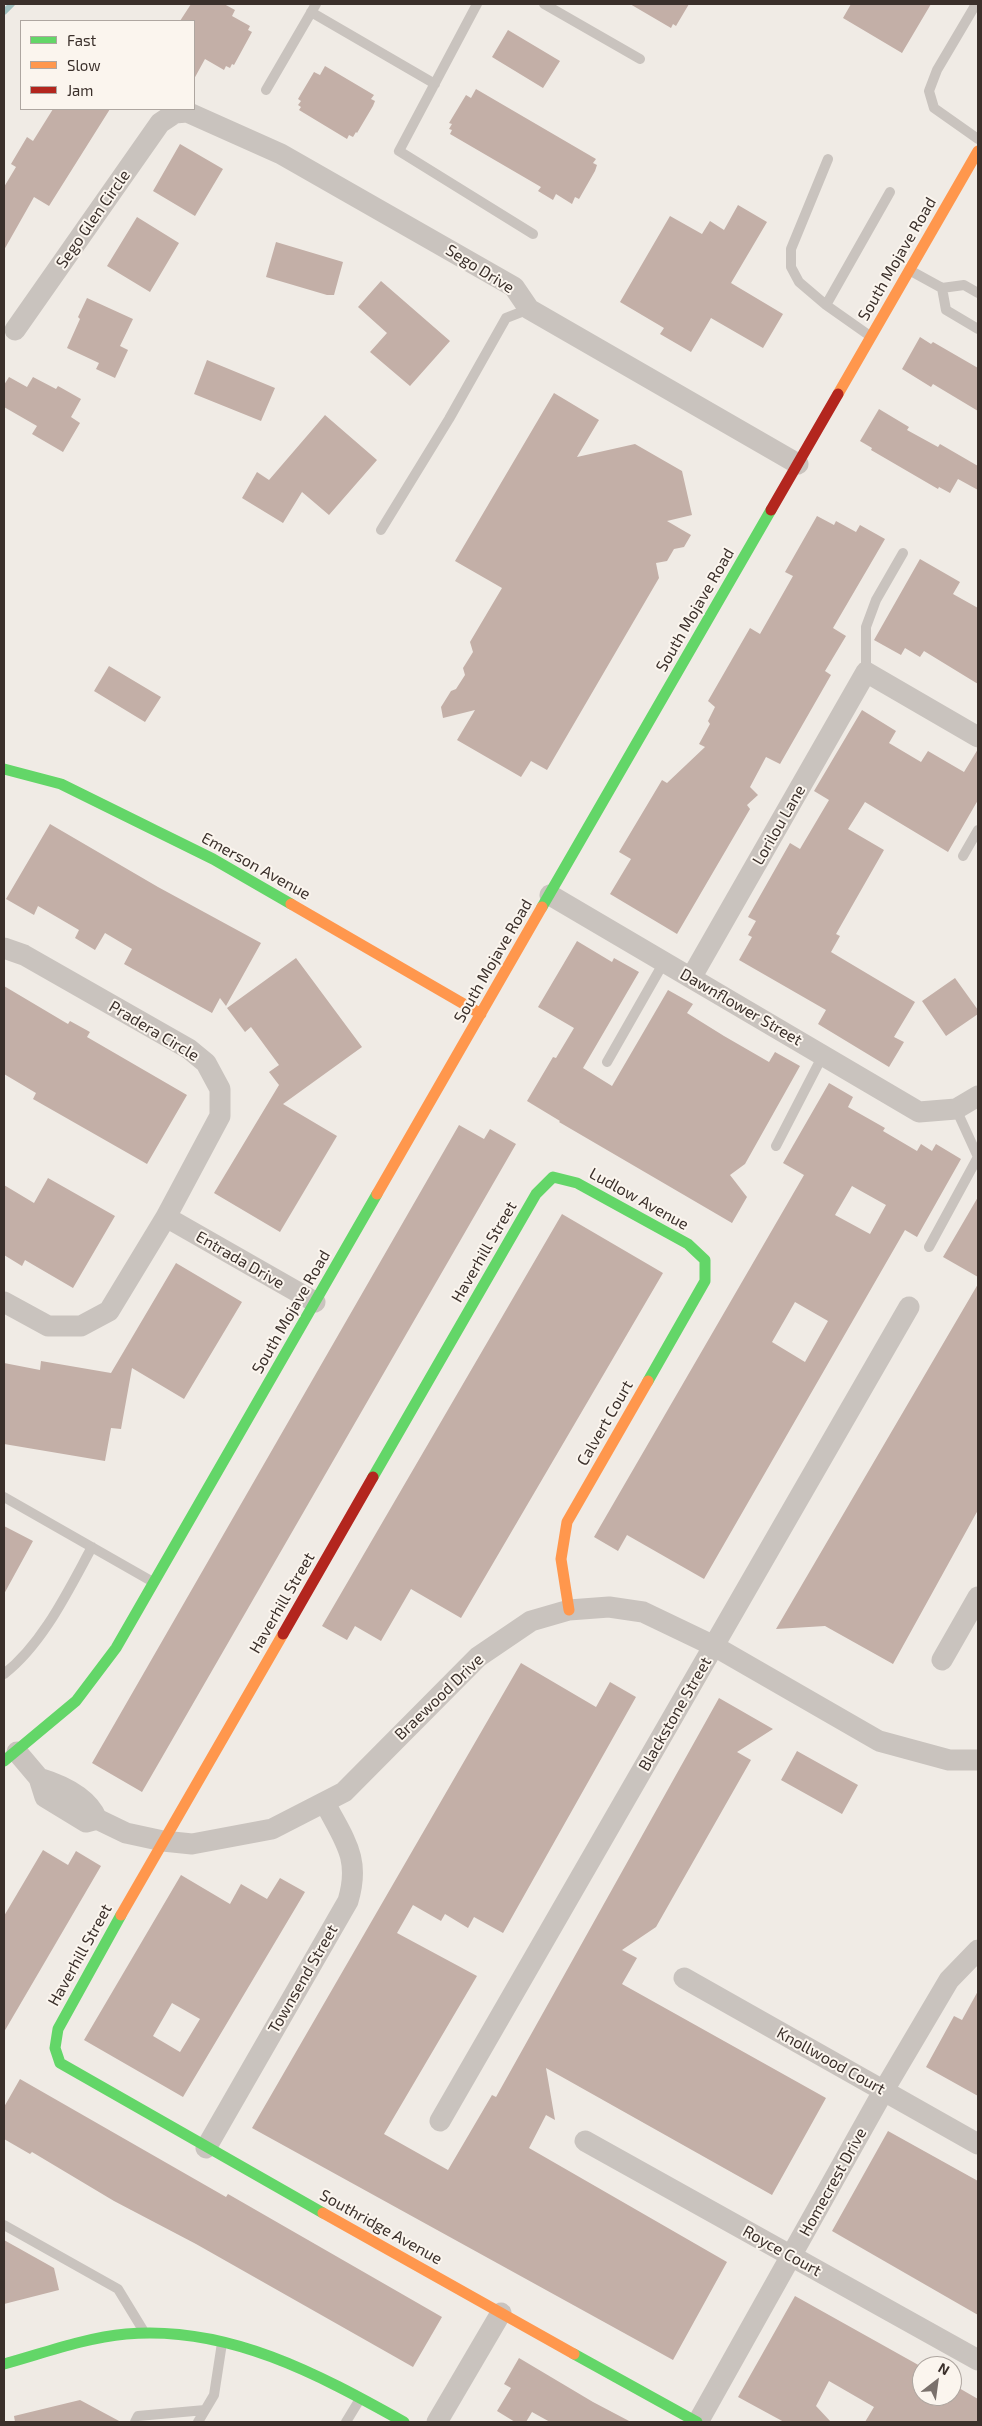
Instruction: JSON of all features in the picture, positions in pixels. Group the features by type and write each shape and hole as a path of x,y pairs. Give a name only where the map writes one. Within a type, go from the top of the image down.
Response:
{"street":[{"name":"Sego Drive","path":"175,113 187,112 281,154 514,287 529,309 798,464"},
{"name":"Sego Glen Circle","path":"15,330 160,123 175,113"},
{"name":"South Mojave Road","path":"10,1757 76,1701 116,1648 978,151"},
{"path":"866,672 978,737"},
{"name":"Lorilou Lane","path":"691,978 866,672"},
{"name":"Emerson Avenue","path":"4,770 61,784 213,859 481,1014"},
{"name":"Dawnflower Street","path":"550,895 919,1112 956,1109"},
{"name":"Pradera Circle","path":"4,948 24,955 189,1049 206,1063 220,1089 220,1116 166,1217 109,1311 81,1326 48,1326 4,1302"},
{"path":"956,1109 978,1096"},
{"name":"Ludlow Avenue","path":"553,1177 577,1183 688,1244 705,1260"},
{"name":"Haverhill Street","path":"54,2053 54,2042 68,2008 536,1194 553,1177"},
{"name":"Entrada Drive","path":"166,1217 315,1302"},
{"name":"Calvert Court","path":"569,1610 561,1559 567,1522 705,1281 705,1260"},
{"name":"Blackstone Street","path":"440,2122 909,1307"},
{"path":"942,1660 978,1597"},
{"name":"Braewood Drive","path":"10,1757 39,1778 45,1797 86,1822 97,1820 126,1833 164,1841 192,1844 272,1829 344,1792 478,1657 531,1621 569,1610 609,1607 643,1612 714,1646 879,1741 949,1760 978,1760"},
{"name":"Townsend Street","path":"206,2148 348,1901 353,1884 353,1857 325,1803"},
{"name":"Homecrest Drive","path":"698,2422 884,2090 948,1980 978,1950"},
{"name":"Knollwood Court","path":"684,1978 978,2144"},
{"name":"Southridge Avenue","path":"54,2053 60,2063 206,2148 698,2422"},
{"name":"Royce Court","path":"585,2141 978,2360"},
{"path":"437,2422 501,2313"},
{"path":"4,2364 89,2340 145,2333 223,2339 290,2361 404,2422"}],"lane":[{"path":"477,4 400,151 533,234"},
{"path":"544,4 640,59"},
{"path":"976,4 937,70 930,91 934,108 978,139"},
{"path":"266,90 313,8 435,84"},
{"path":"828,159 791,249 792,267 799,282 826,305 871,337"},
{"path":"826,305 890,192"},
{"path":"910,270 942,288 964,285 978,293"},
{"path":"942,288 946,310 978,329"},
{"path":"381,530 449,419 506,318 529,309"},
{"path":"866,672 866,627 868,620 876,600 903,553"},
{"path":"963,856 978,830"},
{"path":"607,1062 664,962"},
{"path":"776,1146 822,1055"},
{"path":"929,1247 978,1157 956,1109"},
{"path":"4,1497 154,1582"},
{"path":"4,1674 53,1618 92,1547"},
{"path":"4,2225 118,2289 145,2333"},
{"path":"198,2422 214,2395 223,2339"},
{"path":"346,2422 361,2398"},
{"path":"135,2422 138,2416 206,2410"}],"building":[{"path":"191,4 224,4 235,10 232,16 250,26 248,30 252,32 234,65 232,64 230,68 226,66 224,70 205,59 195,77 195,20 181,20"},
{"path":"630,4 689,4 676,26 673,24 671,28"},
{"path":"851,4 931,4 902,53 843,18"},
{"path":"508,30 560,61 543,88 492,57"},
{"path":"325,66 374,95 371,99 375,101 373,106 353,137 349,135 347,139 299,110 301,107 298,105 301,101 298,99 314,72 320,75"},
{"path":"476,89 596,159 593,163 597,165 595,171 579,199 575,197 572,204 556,194 553,200 538,191 541,187 450,134 452,130 449,129 452,124 449,123 466,95 471,98"},
{"path":"52,110 109,110 49,206 34,197 4,250 4,187 16,167 11,164 27,137 33,141"},
{"path":"180,144 223,169 195,216 153,191"},
{"path":"738,205 767,222 731,283 783,314 763,348 711,318 691,352 660,334 664,328 620,302 670,216 702,234 710,221 724,230"},
{"path":"137,217 179,243 150,292 107,266"},
{"path":"276,242 343,262 334,295 327,295 266,277"},
{"path":"381,281 450,341 410,386 370,352 387,333 358,307"},
{"path":"87,298 133,319 120,346 128,350 115,378 96,369 99,363 67,348"},
{"path":"920,337 931,344 933,342 978,368 978,411 933,384 931,387 902,369"},
{"path":"207,360 275,388 261,421 194,394"},
{"path":"9,377 27,387 33,377 56,389 58,386 81,399 71,417 80,423 63,452 32,434 37,426 4,407 4,385"},
{"path":"554,393 599,420 577,457 635,444 682,471 692,515 667,521 691,535 684,547 674,549 667,561 656,563 659,578 547,770 531,761 521,777 457,740 475,710 443,718 441,707 451,691 456,689 465,675 463,668 473,652 470,642 502,588 455,561"},
{"path":"879,409 909,427 907,430 938,447 940,444 978,466 978,490 958,479 950,493 939,487 938,489 871,450 872,448 860,441"},
{"path":"325,415 377,460 329,515 302,492 283,523 242,498 257,472 269,480"},
{"path":"817,516 834,525 836,521 856,532 860,525 885,539 833,628 846,636 825,671 831,675 780,764 766,757 750,787 758,795 747,805 750,809 677,934 610,894 631,859 619,852 662,780 667,783 705,747 699,744 710,724 708,721 715,707 708,701 750,628 760,634 793,576 785,572"},
{"path":"920,559 960,582 953,594 978,608 978,684 924,651 920,657 905,648 901,655 874,640"},
{"path":"109,666 161,697 145,722 94,691"},
{"path":"862,710 896,731 889,743 921,762 928,751 964,772 978,749 978,800 948,852 865,802 848,829 884,850 836,934 840,936 831,952 915,1002 894,1037 904,1042 889,1067 818,1024 826,1010 739,960 752,937 748,935 756,921 748,917 790,843 800,849 829,800 814,791"},
{"path":"50,824 158,887 261,943 226,1006 220,998 212,1013 124,964 132,949 105,933 95,950 75,938 79,930 38,906 34,915 6,899"},
{"path":"577,941 612,962 614,958 639,972 583,1068 612,1086 668,990 693,1004 687,1013 769,1062 775,1052 800,1066 745,1164 730,1175 747,1197 732,1223 559,1122 527,1101 553,1057 556,1058 574,1028 538,1007"},
{"path":"296,958 362,1047 283,1104 337,1136 280,1232 214,1193 279,1085 269,1072 279,1065 251,1027 245,1032 227,1008"},
{"path":"955,978 978,1010 978,1014 946,1036 922,1001"},
{"path":"4,986 68,1024 70,1021 90,1032 87,1037 187,1095 147,1164 33,1099 36,1093 4,1074"},
{"path":"829,1083 853,1097 848,1107 885,1128 883,1131 917,1151 921,1144 932,1151 936,1144 961,1159 917,1237 905,1230 704,1579 627,1535 618,1551 594,1537 804,1175 783,1163","holes":["852,1186 886,1205 870,1234 835,1215","795,1302 828,1321 805,1362 772,1342"]},
{"path":"459,1125 484,1139 490,1129 516,1144 142,1792 92,1763"},
{"path":"48,1178 115,1216 73,1288 25,1260 22,1266 4,1255 4,1185 34,1203"},
{"path":"978,1197 978,1277 943,1257"},
{"path":"562,1214 663,1273 461,1618 411,1589 381,1641 355,1626 347,1640 322,1626"},
{"path":"176,1263 242,1302 184,1399 132,1368 121,1429 111,1428 105,1461 4,1444 4,1363 40,1370 41,1361 111,1373"},
{"path":"978,1284 978,1510 893,1664 825,1626 776,1629"},
{"path":"4,1526 33,1541 4,1594"},
{"path":"521,1663 596,1707 610,1682 636,1697 503,1933 474,1917 468,1928 445,1914 441,1921 413,1905 397,1933 477,1976 384,2134 448,2170 492,2095 496,2097 719,1698 773,1729 737,1752 751,1760 656,1927 622,1950 637,1958 622,1984 826,2098 772,2195 546,2068 555,2120 546,2115 529,2148 727,2262 673,2360 252,2128"},
{"path":"797,1751 858,1785 842,1814 781,1780"},
{"path":"43,1850 68,1865 76,1851 101,1866 4,2032 4,1916"},
{"path":"181,1875 230,1904 241,1884 267,1899 280,1878 305,1892 183,2097 84,2040","holes":["172,2003 200,2019 180,2052 153,2036"]},
{"path":"978,1991 978,2096 926,2067 954,2016 962,2020"},
{"path":"20,2079 226,2197 228,2194 442,2317 413,2367 196,2244 114,2201 32,2152 30,2154 4,2139 4,2107"},
{"path":"888,2131 978,2181 978,2315 832,2231"},
{"path":"4,2240 54,2268 59,2290 4,2304"},
{"path":"795,2296 912,2361 912,2406 962,2406 962,2390 978,2399 978,2422 865,2422 874,2407 829,2381 816,2406 831,2422 784,2422 738,2397"},
{"path":"519,2358 631,2422 550,2422 532,2412 526,2422 515,2422 497,2411 511,2388 504,2384"},
{"path":"80,2400 121,2422 15,2422 14,2416"}],"waterway":[{"path":"4,12 12,4"}],"traffic: fast":[{"path":"542,907 771,510"},
{"path":"4,769 61,784 213,859 291,904"},
{"path":"373,1477 536,1194 553,1177 577,1183 688,1244 705,1260 705,1281 648,1381"},
{"path":"4,1761 76,1701 116,1648 377,1194"},
{"path":"121,1915 58,2029 55,2048 60,2063 323,2213"},
{"path":"4,2364 79,2342 110,2336 164,2333 200,2337 236,2345 305,2371 404,2422"},
{"path":"574,2354 697,2422"}],"traffic: slow":[{"path":"838,394 978,151"},
{"path":"291,904 481,1014"},
{"path":"377,1194 542,907"},
{"path":"569,1610 561,1559 567,1522 648,1381"},
{"path":"121,1915 283,1634"},
{"path":"323,2213 574,2354"}],"traffic: jam":[{"path":"771,510 838,394"},
{"path":"283,1634 373,1477"}]}
